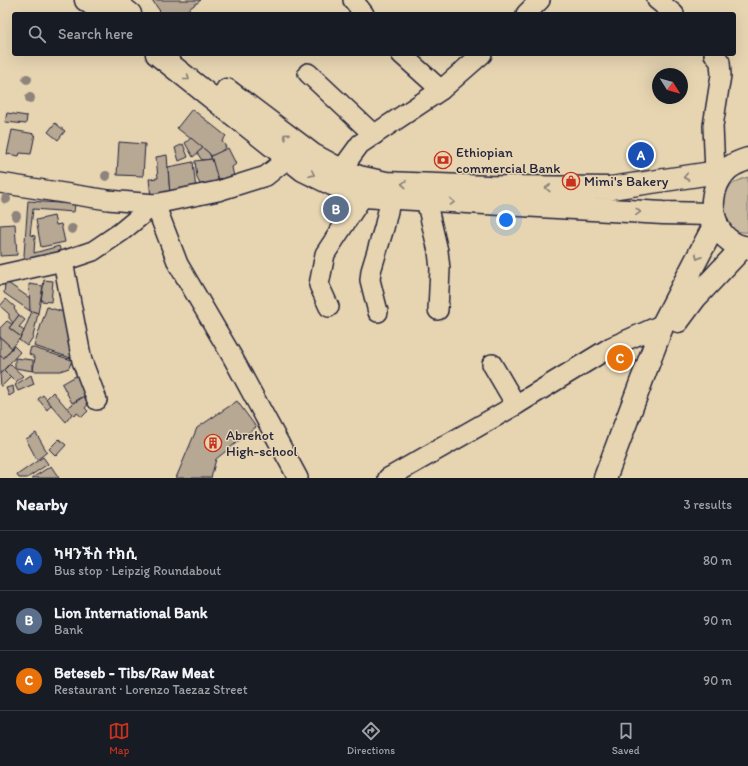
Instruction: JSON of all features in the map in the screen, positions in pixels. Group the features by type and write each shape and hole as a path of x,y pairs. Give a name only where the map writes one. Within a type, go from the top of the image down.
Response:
{"main road":[{"path":"86,0 103,12"},
{"path":"112,0 127,12"},
{"path":"159,56 287,159 308,172 363,196 663,213 714,218"},
{"path":"183,56 287,137 313,155 341,170 359,177 386,182 569,189 633,186 720,172 736,163 748,159"},
{"path":"620,478 677,323 695,298 746,248 732,242 722,233 714,218 712,199 720,172"},
{"path":"605,478 663,324 714,218"}],"street":[{"path":"353,0 362,12"},
{"path":"528,12 540,0"},
{"path":"657,0 672,12"},
{"path":"403,56 441,90"},
{"path":"341,170 360,144 441,90 480,56"},
{"path":"716,56 720,62 721,75 713,126 720,172"},
{"path":"308,73 374,135"},
{"path":"0,183 108,200 155,204 218,191 266,176 287,159"},
{"path":"330,307 319,285 325,254 363,196"},
{"path":"378,312 370,280 371,271 384,228 390,198"},
{"path":"426,200 438,251 440,270 438,310"},
{"path":"0,276 63,261 93,250 121,232 155,204"},
{"path":"155,204 178,264 233,358 298,478"},
{"path":"63,261 82,361 97,400"},
{"path":"388,478 516,405 611,347 663,324"},
{"path":"492,364 516,405"}],"shaded area":[{"path":"748,177 748,232 739,232 725,225 718,218 723,197 729,187"}],"building":[{"path":"152,0 201,0 185,12 161,12"},
{"path":"192,109 226,136 222,141 226,147 219,153 211,156 177,128"},
{"path":"7,113 27,116 26,124 5,122"},
{"path":"55,123 65,131 58,140 48,132"},
{"path":"12,130 35,134 31,154 20,153 19,156 7,154"},
{"path":"191,138 203,148 193,157 185,143"},
{"path":"119,142 145,144 143,176 117,175"},
{"path":"183,144 188,157 179,161 175,148"},
{"path":"203,148 209,153 212,159 202,160 197,153"},
{"path":"228,148 236,164 232,167 234,177 217,179 211,156"},
{"path":"167,155 170,195 151,197 149,179 158,178 156,157"},
{"path":"212,159 219,183 202,188 197,178 195,161"},
{"path":"193,162 196,190 170,195 168,167"},
{"path":"28,201 75,204 74,212 33,209 30,235 35,236 34,253 59,246 61,252 26,261 24,255"},
{"path":"54,216 56,225 61,224 65,242 41,247 36,220"},
{"path":"15,224 17,255 0,256 0,225"},
{"path":"44,280 53,281 51,302 41,301"},
{"path":"8,283 31,299 30,311 4,293 5,284"},
{"path":"29,284 43,286 38,313 30,311"},
{"path":"6,299 15,307 14,309 19,315 13,323 9,318 9,314 0,306"},
{"path":"47,307 67,313 76,347 71,358 34,346"},
{"path":"32,311 38,313 33,337 27,346 19,340"},
{"path":"19,315 25,320 19,327 24,331 21,337 9,328"},
{"path":"7,321 12,324 9,328 21,337 12,348 0,337 0,328"},
{"path":"0,337 12,348 4,358 1,356 0,357"},
{"path":"14,346 20,352 0,374 0,357 1,356 4,358"},
{"path":"31,347 72,360 69,368 60,371 33,371 35,357 29,354"},
{"path":"15,358 33,360 33,371 15,368"},
{"path":"10,364 23,376 16,382 4,370"},
{"path":"4,370 11,377 1,387 0,374"},
{"path":"81,373 91,392 72,403 62,384"},
{"path":"31,375 34,384 18,391 15,385"},
{"path":"13,386 14,393 9,396 6,388"},
{"path":"53,392 72,414 66,422 46,399"},
{"path":"89,393 92,400 85,408 88,411 82,417 77,413 75,416 67,408"},
{"path":"43,395 51,405 47,410 38,399"},
{"name":"Abrehot High-school","path":"237,401 256,427 216,459 211,478 176,478 197,428"},
{"path":"36,433 47,452 37,460 26,439"},
{"path":"59,439 66,445 56,456 49,449"},
{"path":"43,457 48,464 27,478 19,478 17,475"},
{"path":"51,466 59,478 32,478"}],"place":[{"name":"ካዛንችስ ተክሲ","path":"641,155"},
{"name":"Ethiopian commercial Bank","path":"443,160"},
{"name":"Mimi's Bakery","path":"571,181"},
{"name":"Lion International Bank","path":"336,209"},
{"name":"Beteseb - Tibs/Raw Meat","path":"620,358"},
{"name":"Abrehot High-school","path":"213,443"}]}
